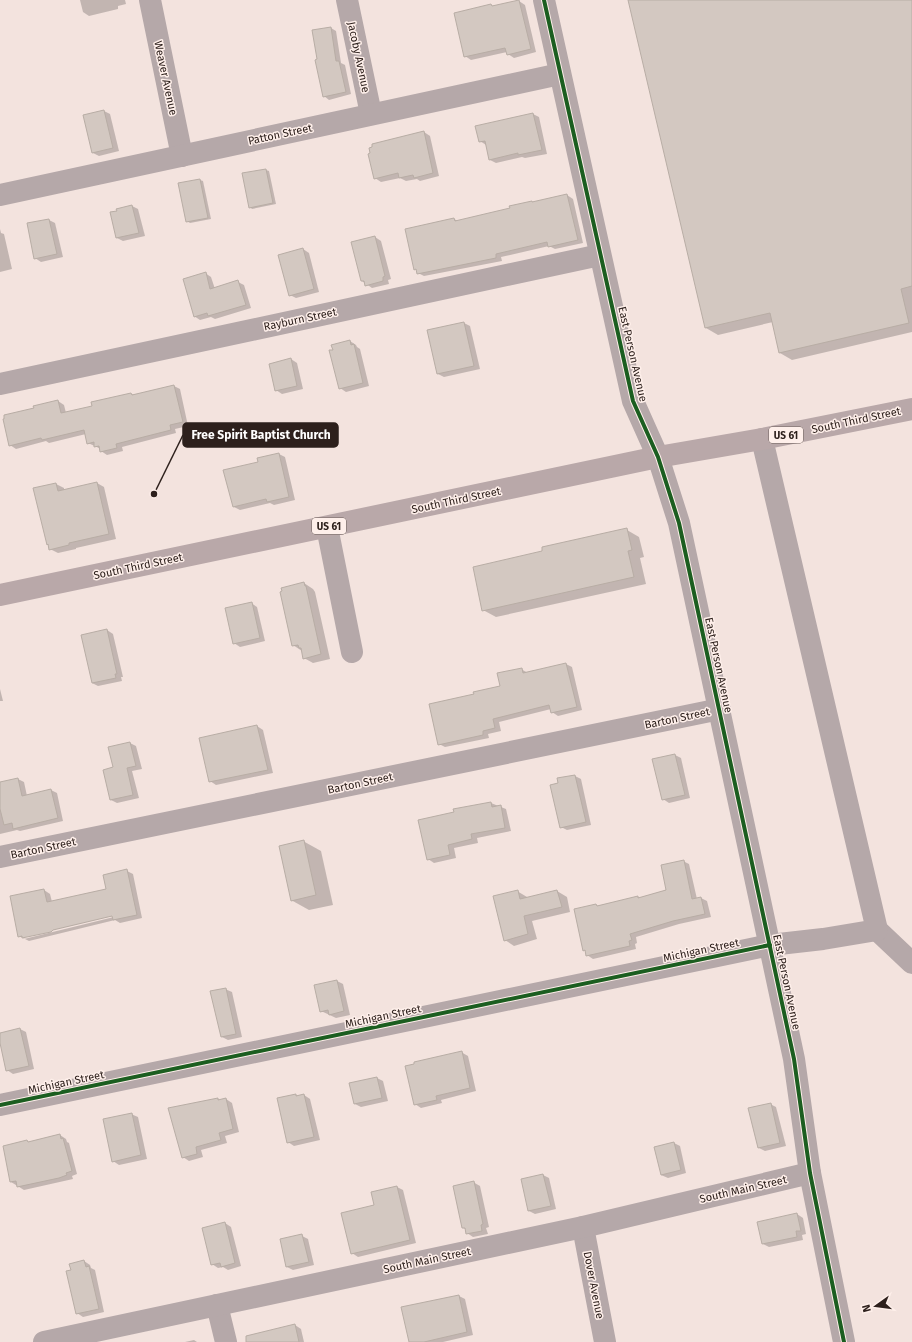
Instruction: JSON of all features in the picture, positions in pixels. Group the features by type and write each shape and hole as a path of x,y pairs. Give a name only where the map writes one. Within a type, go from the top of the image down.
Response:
{"main road":[{"name":"South Third Street","path":"0,595 658,457 762,440 912,408"}],"street":[{"name":"Weaver Avenue","path":"150,0 182,156"},
{"name":"Jacoby Avenue","path":"347,0 372,114"},
{"name":"East Person Avenue","path":"544,0 633,401 658,457 679,523 794,1059 810,1173 844,1342"},
{"name":"Patton Street","path":"0,195 560,74"},
{"name":"Rayburn Street","path":"0,384 600,255"},
{"path":"762,440 877,930 912,963"},
{"path":"327,527 352,652"},
{"name":"Barton Street","path":"0,857 720,710"},
{"name":"Michigan Street","path":"0,1105 770,945 824,939 877,930"},
{"name":"South Main Street","path":"44,1342 583,1227 810,1173"},
{"name":"Dover Avenue","path":"583,1227 605,1342"},
{"path":"217,1304 226,1342"}],"building":[{"path":"519,0 531,49 507,55 505,48 464,57 454,13 491,4 492,6"},
{"path":"628,0 912,0 912,286 901,289 909,323 779,353 770,313 705,328"},
{"path":"331,27 336,61 339,61 346,92 323,97 315,60 317,59 312,30"},
{"path":"104,110 113,148 92,153 83,115"},
{"path":"533,113 542,150 518,155 518,153 489,160 485,141 479,142 475,126"},
{"path":"424,131 433,173 414,178 413,175 399,178 398,173 374,179 368,154 370,153 369,148 372,147 372,144"},
{"path":"266,169 273,203 249,208 242,173"},
{"path":"200,179 208,218 186,222 178,183"},
{"path":"567,194 578,240 548,247 547,242 496,254 496,258 417,274 416,269 414,270 405,229 454,218 455,221 510,208 509,206"},
{"path":"132,205 139,233 116,238 110,212"},
{"path":"49,219 57,254 34,259 27,223"},
{"path":"375,236 385,276 383,277 383,281 365,286 364,281 361,281 351,242"},
{"path":"303,248 314,289 289,296 278,255"},
{"path":"206,272 210,289 238,280 246,305 208,316 207,313 194,317 183,279"},
{"path":"464,322 474,366 437,374 427,330"},
{"path":"350,340 351,345 354,344 363,383 339,389 329,350 333,350 331,345"},
{"path":"291,358 297,386 275,391 269,364"},
{"path":"174,385 183,422 170,425 171,430 116,444 117,448 100,452 99,446 94,447 94,442 87,444 84,430 9,446 3,419 4,415 34,408 33,406 58,400 61,413 92,406 91,402 131,393 132,395"},
{"path":"279,453 289,497 267,502 266,499 233,507 223,470 258,462 257,458"},
{"path":"97,482 109,534 69,543 69,545 49,550 33,488 56,483 58,491"},
{"path":"627,528 632,550 628,551 634,577 482,611 473,567 542,551 542,547"},
{"path":"304,582 321,654 303,659 301,648 299,648 298,645 292,646 280,592 282,591 281,588"},
{"path":"252,602 260,638 233,644 225,608"},
{"path":"107,629 117,674 115,674 116,678 92,683 81,635"},
{"path":"566,663 577,707 551,713 549,705 493,719 495,728 483,731 483,735 438,745 429,704 474,694 473,692 500,686 497,673 522,668 523,673"},
{"path":"257,725 268,770 209,782 199,738"},
{"path":"130,742 136,766 127,768 133,795 110,800 103,770 113,767 108,747"},
{"path":"675,754 685,795 662,800 652,759"},
{"path":"575,775 586,822 560,828 550,785 558,783 557,778"},
{"path":"18,778 22,796 51,789 58,818 13,829 12,823 4,825 0,809 0,782"},
{"path":"491,802 492,807 501,805 505,828 471,834 472,839 448,845 450,855 427,860 418,820 454,812 453,809"},
{"path":"304,840 316,895 291,901 279,846"},
{"path":"684,860 692,899 701,897 705,914 673,921 630,934 632,940 629,941 630,946 586,956 585,950 583,951 574,909 596,904 597,906 638,896 638,898 666,890 661,865"},
{"path":"127,869 137,915 113,920 112,916 53,930 51,932 22,938 22,936 18,937 10,896 44,889 47,902 106,889 103,875"},
{"path":"518,890 520,899 557,890 562,907 524,916 528,934 504,941 493,896"},
{"path":"337,980 344,1011 329,1015 328,1010 320,1012 314,985"},
{"path":"226,988 236,1034 221,1037 210,991"},
{"path":"20,1028 29,1066 6,1071 0,1043 0,1033"},
{"path":"462,1051 470,1088 436,1096 437,1100 414,1105 405,1066 414,1064 414,1062"},
{"path":"377,1077 382,1098 354,1104 349,1083"},
{"path":"296,1094 296,1096 304,1094 314,1137 287,1143 277,1098"},
{"path":"218,1098 218,1100 226,1098 233,1129 219,1133 221,1140 196,1147 197,1154 182,1158 168,1108"},
{"path":"771,1103 780,1143 758,1148 748,1108"},
{"path":"132,1113 141,1155 112,1162 103,1119"},
{"path":"60,1134 61,1139 63,1138 72,1171 59,1178 17,1187 16,1181 10,1182 3,1146 27,1140 28,1142"},
{"path":"674,1142 681,1170 661,1175 654,1147"},
{"path":"543,1174 551,1206 528,1211 521,1179"},
{"path":"474,1181 483,1224 481,1225 482,1231 466,1234 465,1228 462,1228 453,1186"},
{"path":"397,1186 410,1240 351,1254 341,1213 374,1205 371,1192"},
{"path":"797,1213 801,1231 796,1231 797,1237 762,1244 757,1222"},
{"path":"225,1222 235,1263 221,1267 220,1263 211,1265 202,1228"},
{"path":"302,1234 309,1262 286,1267 280,1239"},
{"path":"84,1260 86,1267 89,1266 99,1309 76,1314 66,1271 71,1270 69,1264"},
{"path":"459,1295 467,1332 424,1342 409,1342 401,1307"},
{"path":"295,1324 299,1342 246,1342 246,1336"}],"cycle path":[{"path":"544,0 633,401 658,457 679,523 794,1059 810,1173 844,1342"},
{"path":"0,1105 770,945"}],"place":[{"name":"Free Spirit Baptist Church","path":"154,494"}]}
